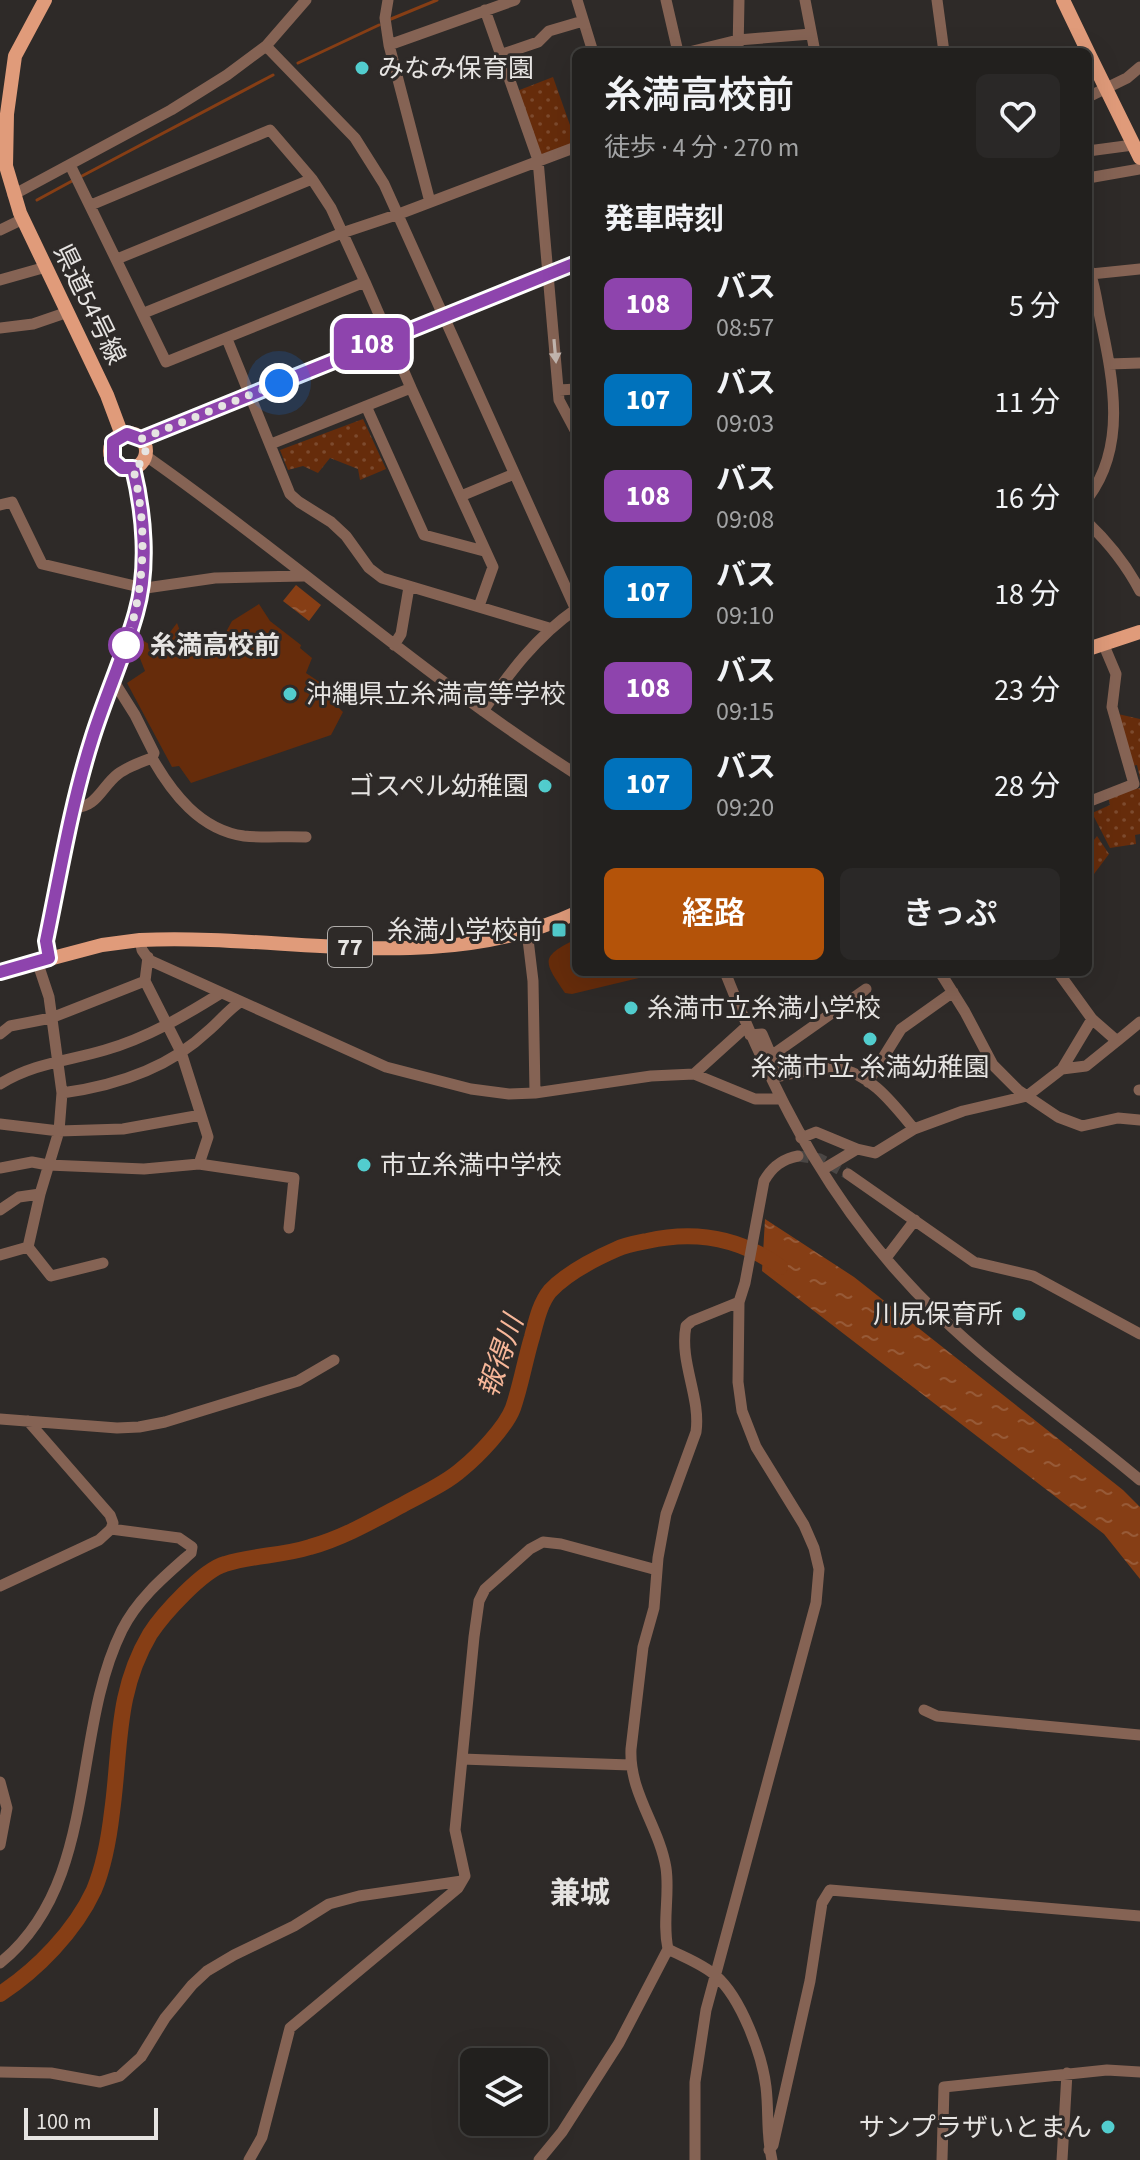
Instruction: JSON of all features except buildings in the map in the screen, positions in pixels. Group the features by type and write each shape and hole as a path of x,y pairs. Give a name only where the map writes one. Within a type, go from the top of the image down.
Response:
{"main road":[{"name":"県道54号線","path":"43,959 91,740 137,611 141,587 141,515 133,468 122,468 113,460 113,442 122,435 107,395 23,219 6,198 9,84 18,46 45,0"},
{"path":"1063,0 1086,48"},
{"path":"1092,61 1136,151"},
{"path":"122,435 132,434 141,439 146,456 133,468"},
{"path":"1092,649 1140,632"},
{"path":"1092,650 1140,640"},
{"name":"77","path":"0,972 111,943 140,940 427,949 465,945 527,931 572,914"}],"street":[{"path":"6,198 203,91 266,46 306,0"},
{"path":"388,0 385,18 389,45 430,202"},
{"path":"389,45 515,0"},
{"path":"577,0 592,48"},
{"path":"666,0 677,48"},
{"path":"739,0 738,46 811,34"},
{"path":"805,0 814,48"},
{"path":"937,0 943,48"},
{"path":"485,10 538,160 559,400 572,424"},
{"path":"500,55 538,42 549,31 583,21"},
{"path":"266,46 355,138 384,184 572,600"},
{"path":"1092,95 1127,78 1140,67"},
{"path":"91,205 270,130 312,179 331,208 493,567 479,606"},
{"path":"144,313 342,233 572,148"},
{"path":"1092,151 1136,151"},
{"path":"70,165 166,362 365,282"},
{"path":"1092,177 1140,169"},
{"path":"117,259 312,179"},
{"path":"0,230 23,219"},
{"path":"141,439 572,265"},
{"path":"0,280 46,267"},
{"path":"1092,270 1140,269"},
{"path":"1092,303 1109,364 1115,404 1115,424 1104,465 1092,490"},
{"path":"0,328 33,324 68,312"},
{"path":"227,339 290,494 346,536 369,568 382,578 549,628"},
{"path":"1109,364 1140,363"},
{"path":"271,444 411,388"},
{"path":"559,390 572,389"},
{"path":"366,406 424,535 484,551"},
{"path":"146,456 483,711 572,771"},
{"path":"461,496 514,474"},
{"path":"6,503 42,564 141,587 215,578 305,576"},
{"path":"1092,527 1139,582"},
{"path":"394,645 401,634 409,587"},
{"path":"483,711 512,669 549,628 572,609"},
{"path":"1092,800 1134,784 1112,707 1116,674 1105,648"},
{"path":"74,807 90,804 117,775 152,758 154,753 113,680"},
{"path":"152,758 175,793 207,823 244,836 306,837"},
{"path":"527,931 533,981 535,1093"},
{"path":"140,940 148,957 145,981 181,1052 208,1137 199,1164"},
{"path":"148,957 240,1002 399,1071 471,1089 509,1094 535,1093 651,1076 694,1074 755,1099 779,1099"},
{"path":"28,1247 59,1131 62,1093 43,959"},
{"path":"727,976 779,1099 801,1138 886,1258 940,1316 1140,1480"},
{"path":"943,976 993,1065 1027,1096 1058,1117 1082,1126 1118,1118 1140,1120"},
{"path":"1061,976 1092,1019 1117,1041"},
{"path":"0,1034 10,1026 51,1018 145,981"},
{"path":"771,1056 866,989"},
{"path":"868,1082 901,1029 953,992"},
{"path":"0,1084 23,1070 107,1050 168,1026 221,993"},
{"path":"62,1093 103,1087 146,1071 181,1052 240,1002"},
{"path":"801,1138 816,1132 875,1153 914,1129 963,1111 1027,1096 1062,1069 1092,1019"},
{"path":"1062,1069 1086,1066 1140,1022"},
{"path":"694,1074 749,1031"},
{"path":"749,1031 762,1034 780,1076 837,1069 868,1082 894,1105 914,1129"},
{"path":"0,1124 59,1131 123,1129 201,1115"},
{"path":"822,1170 857,1149"},
{"path":"695,2160 697,2058 715,1975 816,1603 819,1569 814,1548 804,1525 756,1447 742,1411 738,1382 739,1302 758,1204 769,1171 798,1156"},
{"path":"0,1168 32,1162 144,1169 199,1164 294,1178 289,1228"},
{"path":"848,1174 974,1262 1033,1276 1140,1334"},
{"path":"0,1210 19,1197 40,1194"},
{"path":"886,1258 915,1220"},
{"path":"0,1255 28,1247"},
{"path":"28,1247 51,1276 103,1263"},
{"path":"539,2160 562,2132 619,2043 668,1949 665,1936 666,1869 661,1848 637,1793 630,1765 643,1647 654,1608 666,1514 698,1419 685,1347 686,1326 739,1302"},
{"path":"0,1419 117,1428 165,1422 298,1381 334,1360"},
{"path":"0,1586 99,1540 113,1523 110,1515 28,1421"},
{"path":"0,1963 14,1952 43,1914 64,1867 98,1707 110,1660 122,1630 137,1605 156,1583 191,1553 192,1547 179,1538 111,1529"},
{"path":"249,2160 262,2137 290,2028 458,1888 462,1881 465,1870 455,1830 474,1637 479,1601 485,1589 530,1549 543,1542 657,1570"},
{"path":"924,1710 937,1716 1140,1735"},
{"path":"462,1759 630,1765"},
{"path":"0,1782 7,1808 0,1845"},
{"path":"0,2072 51,2073 100,2082 120,2076 141,2057 165,2018 192,1985 207,1971 234,1955 294,1926 329,1904 359,1896 462,1881"},
{"path":"770,2155 810,1981 822,1903 830,1890 1140,1916"},
{"path":"668,1949 715,1975 738,2006 761,2062 766,2087 770,2155"},
{"path":"942,2160 944,2087 1067,2073 1107,2070 1140,2072"},
{"path":"1062,2160 1067,2073"}],"shaded area":[{"path":"553,77 572,131 572,143 540,155 517,91"},
{"path":"363,419 386,469 360,480 358,469 330,458 318,473 303,466 288,470 280,450"},
{"path":"259,604 270,621 301,645 300,648 312,658 306,673 324,685 321,690 331,696 343,712 331,735 191,783 179,766 172,767 127,683 145,671 137,651 140,639 149,644 161,644 177,623 190,657 205,642 226,632 232,621"},
{"path":"1118,714 1140,719 1140,778 1137,765 1132,766"},
{"path":"1140,788 1140,834 1135,835 1136,844 1110,848 1092,813 1110,805 1108,796"},
{"path":"1097,836 1109,854 1092,877 1092,843"},
{"path":"572,941 572,976 647,976 565,993 549,967 551,956"}],"water":[{"path":"296,585 321,605 309,621 283,601"},
{"path":"765,1219 854,1277 1123,1490 1140,1507 1140,1579 1104,1534 762,1271"}],"waterway":[{"path":"391,19 437,0"},
{"path":"298,63 379,25"},
{"path":"82,176 273,75"},
{"path":"37,200 72,181"},
{"name":"報得川","path":"0,1994 28,1973 66,1935 94,1890 108,1842 121,1721 131,1678 150,1634 195,1584 225,1564 299,1550 334,1539 455,1474 483,1449 509,1416 537,1319 550,1291 590,1262 635,1243 682,1236 733,1243 780,1267"}],"tunnel":[{"path":"798,1156 820,1159 848,1174"}],"bus line":[{"name":"108","path":"0,972 49,958 46,941 74,807 91,740 137,611 143,568 139,490 133,468 122,468 113,460 113,442 127,434 141,439 572,265"}],"place":[{"name":"みなみ保育園","path":"362,68"},
{"name":"糸満高校前","path":"126,645"},
{"name":"沖縄県立糸満高等学校","path":"290,694"},
{"name":"ゴスペル幼稚園","path":"545,786"},
{"name":"糸満小学校前","path":"559,930"},
{"name":"糸満市立糸満小学校","path":"631,1008"},
{"name":"糸満市立 糸満幼稚園","path":"870,1039"},
{"name":"市立糸満中学校","path":"364,1165"},
{"name":"川尻保育所","path":"1019,1314"},
{"name":"サンプラザいとまん","path":"1108,2127"}],"district":[{"name":"兼城","path":"580,1893"}],"route":[{"path":"126,645 137,611 143,568 139,490 133,468 146,456 145,444 141,439 279,383"}]}
